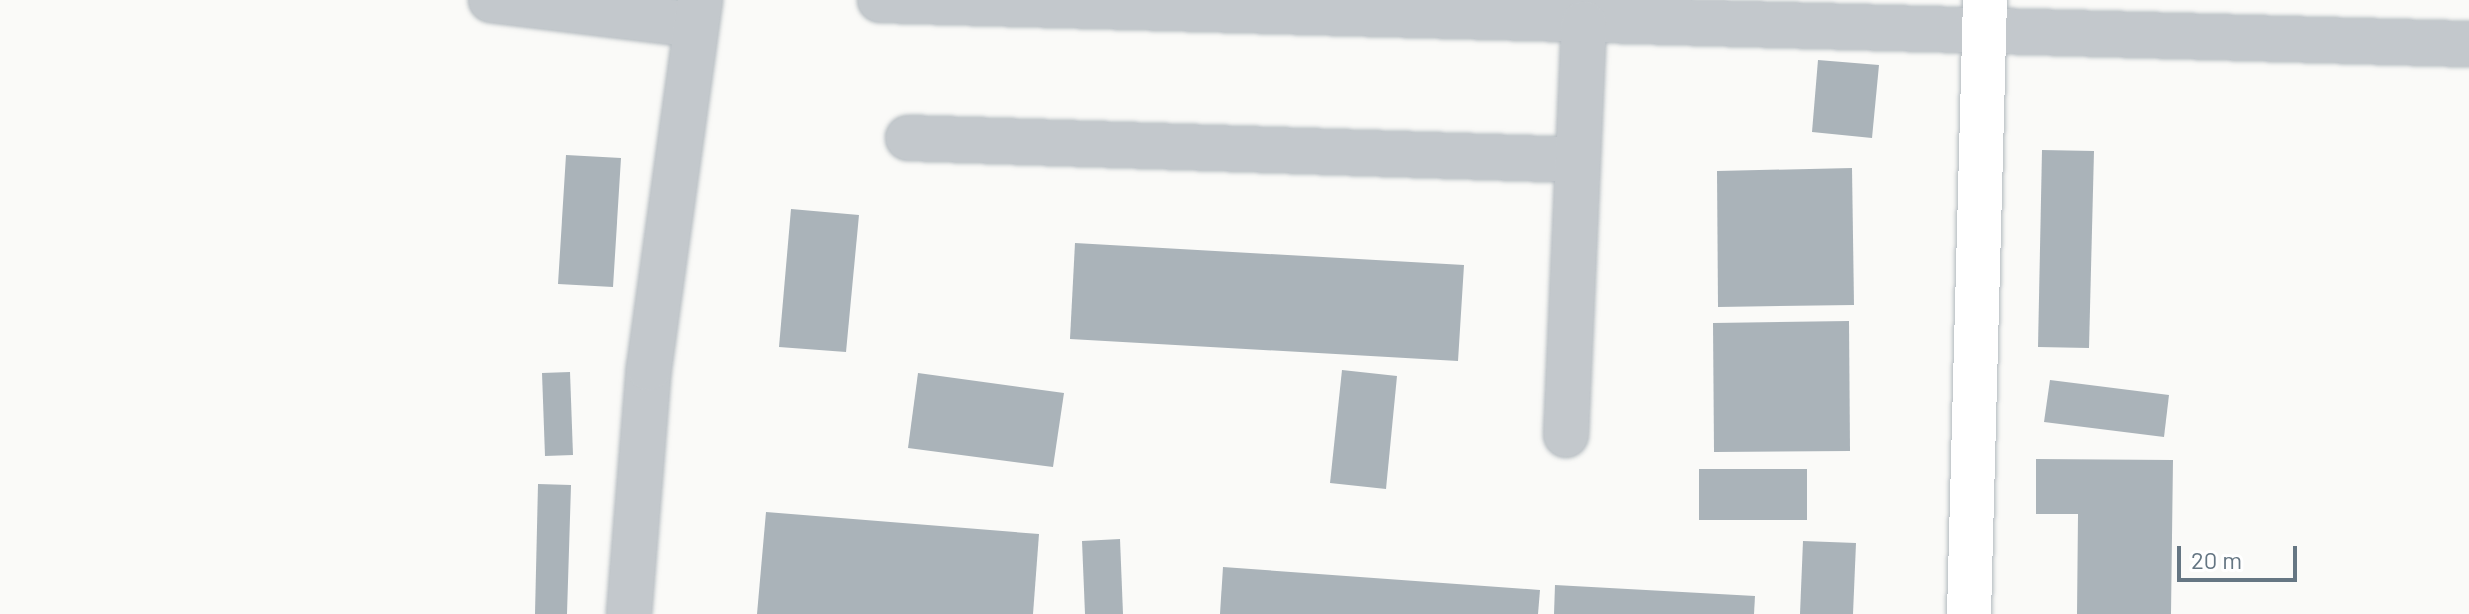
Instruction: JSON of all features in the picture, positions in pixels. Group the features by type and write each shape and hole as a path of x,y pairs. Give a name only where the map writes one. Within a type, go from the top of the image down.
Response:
{"street":[{"path":"491,0 698,13 649,368 629,614"},
{"path":"880,0 1584,23 1985,17 2469,44"},
{"path":"1969,614 1985,17"},
{"path":"1566,435 1584,23"},
{"path":"908,138 1578,160"}],"building":[{"path":"1818,60 1879,65 1872,138 1812,132"},
{"path":"2042,150 2094,151 2089,348 2038,347"},
{"path":"566,155 621,158 613,287 558,284"},
{"path":"1852,168 1854,305 1718,307 1717,171"},
{"path":"791,209 859,215 846,352 779,347"},
{"path":"1075,243 1464,265 1458,361 1070,339"},
{"path":"1849,321 1850,451 1714,452 1713,323"},
{"path":"1342,370 1397,376 1386,489 1330,483"},
{"path":"570,372 573,455 545,456 542,373"},
{"path":"918,373 1064,393 1053,467 908,448"},
{"path":"2050,380 2169,395 2164,437 2044,422"},
{"path":"2036,459 2173,460 2171,614 2077,614 2078,514 2036,514"},
{"path":"1699,469 1807,469 1807,520 1699,520"},
{"path":"538,484 571,485 567,614 535,614"},
{"path":"766,512 1039,534 1033,614 757,614"},
{"path":"1120,539 1123,614 1085,614 1082,541"},
{"path":"1803,541 1856,543 1853,614 1800,614"},
{"path":"1223,567 1540,590 1538,614 1220,614"},
{"path":"1555,585 1755,596 1754,614 1554,614"}]}
